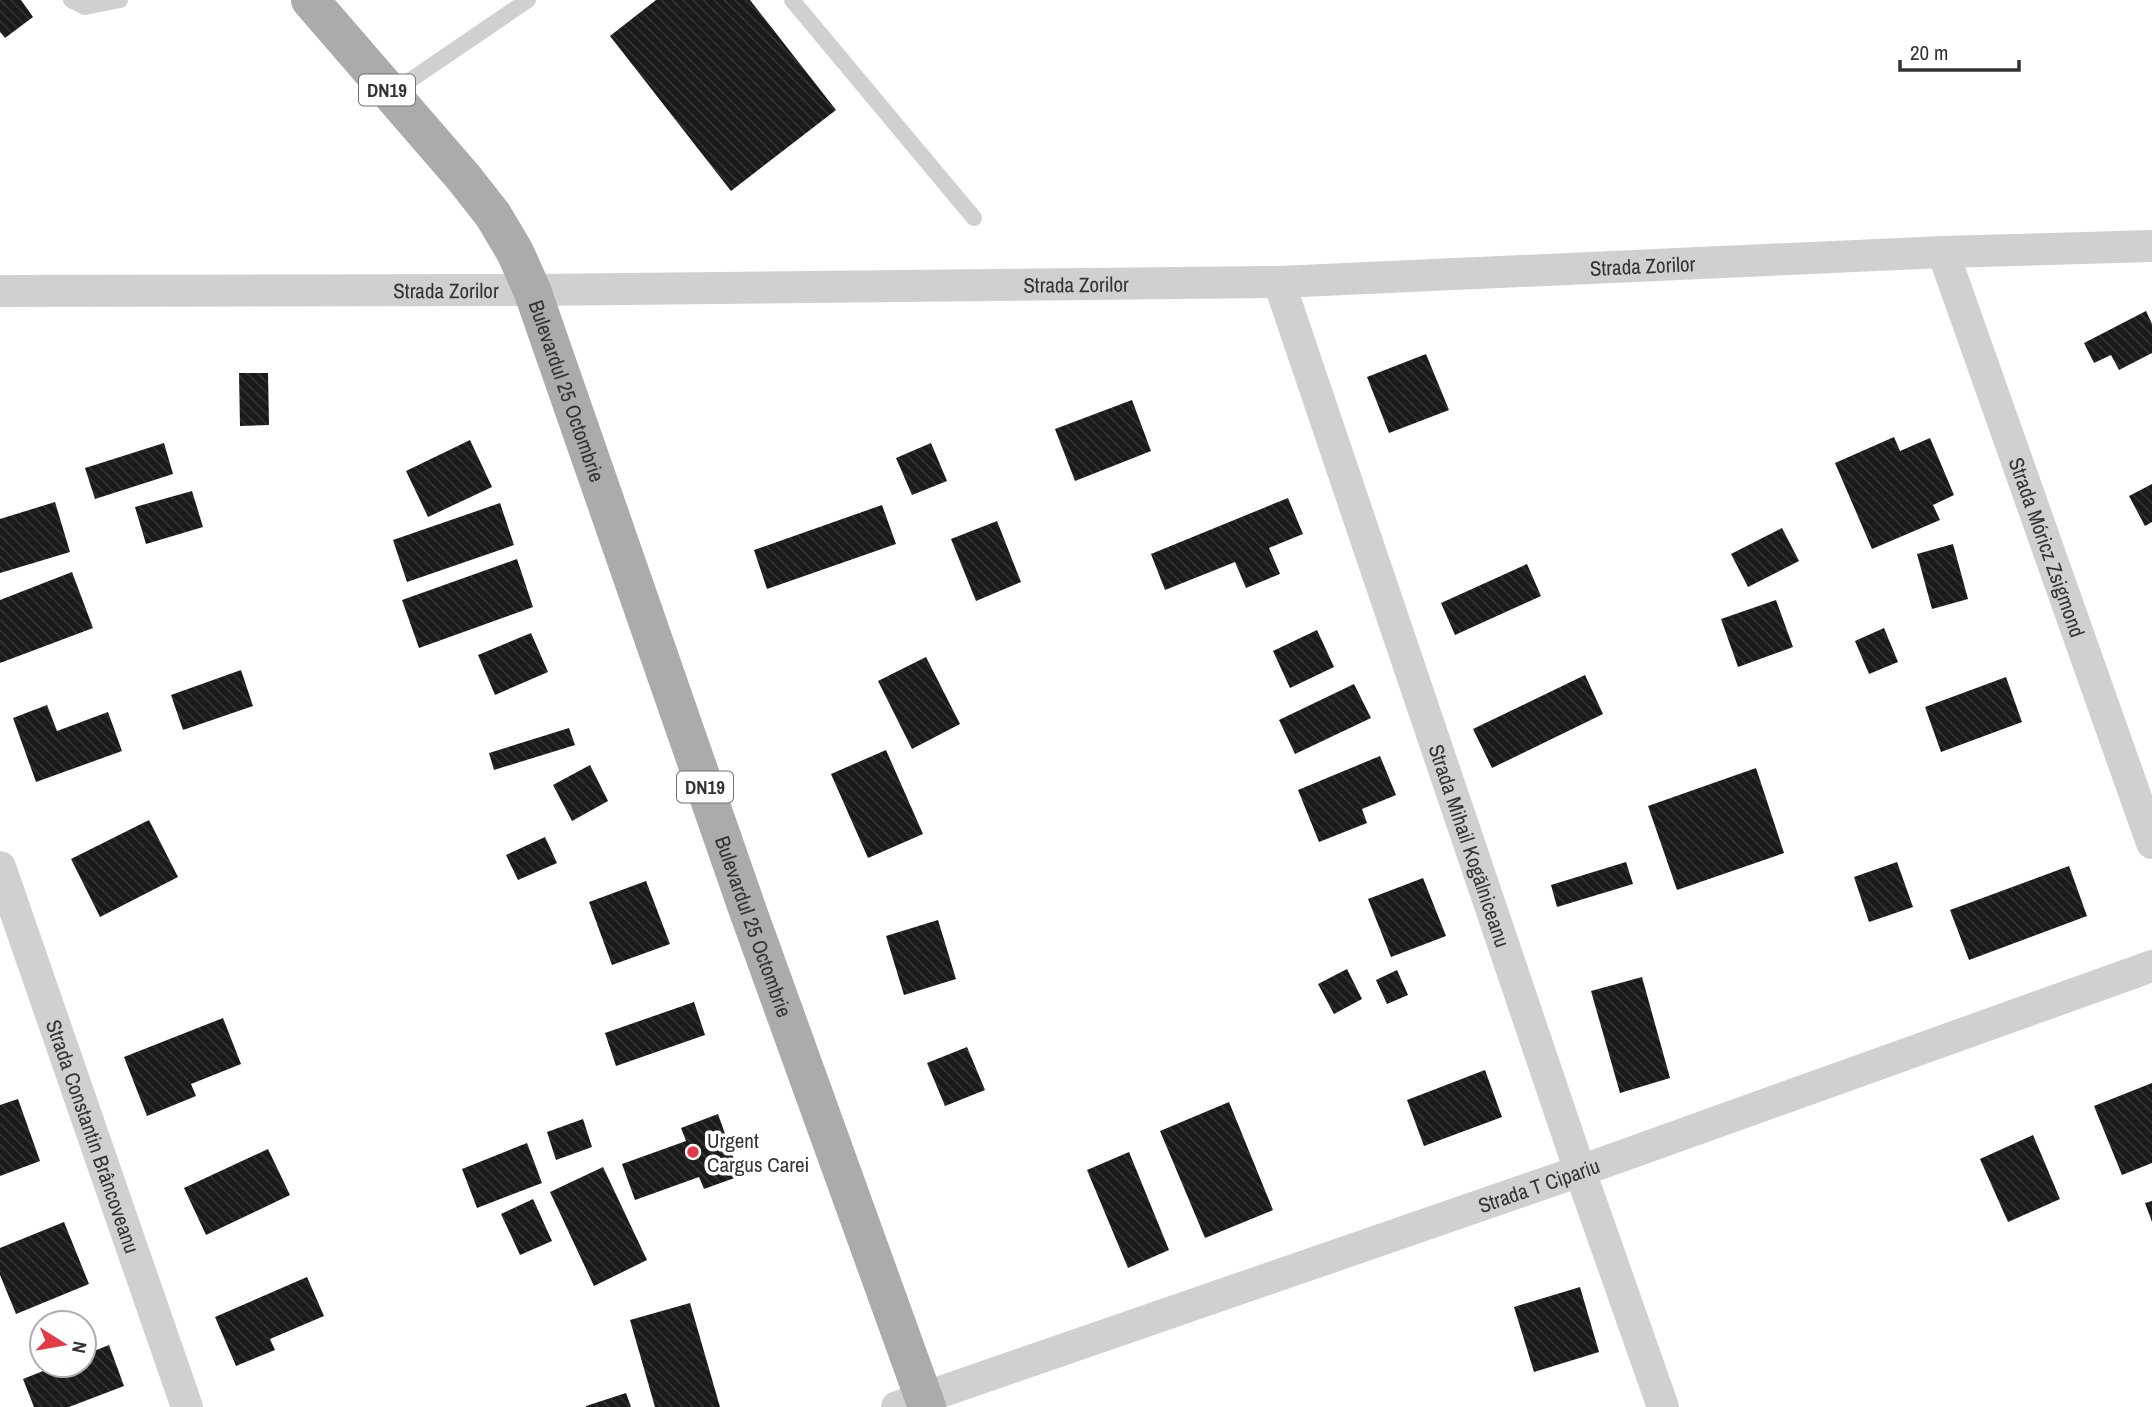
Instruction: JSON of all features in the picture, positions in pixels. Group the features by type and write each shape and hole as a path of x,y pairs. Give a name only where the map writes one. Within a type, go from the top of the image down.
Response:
{"main road":[{"name":"DN19","path":"310,0 390,94"},
{"name":"Bulevardul 25 Octombrie","path":"390,94 464,178 498,224 515,252 532,290 916,1404"}],"street":[{"name":"Strada Zorilor","path":"0,291 532,290 1279,282 1943,252 2152,246"},
{"name":"Strada Móricz Zsigmond","path":"1943,252 2152,843"},
{"name":"Strada Mihail Kogălniceanu","path":"1279,282 1580,1171 1663,1407"},
{"name":"Strada Constantin Brâncoveanu","path":"0,867 187,1407"},
{"name":"Strada T Cipariu","path":"916,1404 1580,1171 2152,966"}],"lane":[{"path":"71,0 85,7 120,0"},
{"path":"390,94 528,0"},
{"path":"792,0 974,218"}],"building":[{"path":"0,0 21,0 33,17 5,38 0,32"},
{"path":"656,0 750,0 836,110 731,191 610,36"},
{"path":"2146,311 2152,324 2152,353 2119,370 2111,355 2094,363 2084,343"},
{"path":"1426,354 1449,410 1389,433 1367,377"},
{"path":"239,373 268,373 269,425 240,426"},
{"path":"1132,400 1151,451 1075,481 1055,429"},
{"path":"1894,437 1900,451 1930,438 1954,495 1933,505 1940,520 1872,549 1835,463"},
{"path":"470,440 492,487 428,517 406,471"},
{"path":"164,443 173,474 95,499 85,468"},
{"path":"931,443 947,481 912,495 896,458"},
{"path":"2152,484 2152,522 2145,526 2129,496"},
{"path":"192,491 203,527 146,544 135,507"},
{"path":"1288,498 1303,534 1269,548 1280,574 1246,588 1235,562 1165,590 1151,554"},
{"path":"55,502 70,552 0,573 0,519"},
{"path":"500,503 514,545 407,582 393,540"},
{"path":"882,505 896,544 767,589 754,550"},
{"path":"997,521 1021,582 976,601 951,539"},
{"path":"1782,528 1799,561 1748,587 1731,554"},
{"path":"1953,544 1968,599 1932,609 1917,554"},
{"path":"517,559 533,607 419,648 402,600"},
{"path":"1527,564 1541,596 1455,635 1441,603"},
{"path":"72,572 93,628 0,663 0,600"},
{"path":"1776,600 1793,647 1738,667 1721,619"},
{"path":"1884,628 1898,662 1869,674 1855,641"},
{"path":"1317,630 1334,667 1290,688 1273,651"},
{"path":"531,633 548,672 495,695 478,655"},
{"path":"926,657 960,724 912,749 878,681"},
{"path":"241,670 253,706 183,730 171,695"},
{"path":"1585,675 1603,714 1492,768 1473,729"},
{"path":"2006,677 2022,722 1941,752 1925,707"},
{"path":"1354,684 1371,718 1295,754 1279,720"},
{"path":"47,705 57,731 108,712 122,751 36,782 13,718"},
{"path":"569,728 575,745 494,770 489,753"},
{"path":"886,750 923,834 868,858 831,774"},
{"path":"1380,756 1396,795 1362,809 1367,823 1319,842 1298,790"},
{"path":"590,765 608,801 572,821 553,785"},
{"path":"1756,768 1784,853 1677,890 1648,806"},
{"path":"149,820 178,877 100,917 71,859"},
{"path":"545,837 557,863 518,880 506,855"},
{"path":"1626,862 1633,884 1557,907 1551,885"},
{"path":"1897,862 1913,907 1869,922 1854,877"},
{"path":"2069,866 2087,916 1969,960 1950,910"},
{"path":"1423,878 1446,936 1391,957 1368,899"},
{"path":"646,881 670,944 612,965 589,902"},
{"path":"938,920 956,979 904,995 886,936"},
{"path":"1347,969 1362,999 1334,1014 1318,984"},
{"path":"1397,970 1408,995 1387,1004 1376,980"},
{"path":"1642,977 1670,1078 1620,1093 1591,991"},
{"path":"694,1002 705,1035 616,1066 605,1033"},
{"path":"223,1018 241,1064 191,1084 196,1096 147,1116 124,1057"},
{"path":"967,1047 985,1090 945,1106 927,1063"},
{"path":"1485,1070 1502,1117 1424,1146 1407,1100"},
{"path":"2152,1083 2152,1163 2122,1175 2094,1106"},
{"path":"18,1099 40,1161 0,1176 0,1105"},
{"path":"1229,1102 1273,1210 1205,1238 1160,1131"},
{"name":"Urgent Cargus Carei","path":"718,1114 740,1176 704,1189 699,1177 635,1200 622,1164 686,1141 681,1128"},
{"path":"583,1119 592,1147 556,1160 547,1132"},
{"path":"2033,1135 2060,1199 2008,1222 1980,1159"},
{"path":"527,1143 542,1183 477,1208 462,1169"},
{"path":"268,1149 290,1195 206,1235 184,1188"},
{"path":"1129,1152 1169,1250 1128,1268 1087,1170"},
{"path":"603,1167 647,1260 594,1286 550,1192"},
{"path":"533,1199 552,1241 520,1255 501,1214"},
{"path":"2152,1201 2152,1222 2145,1203"},
{"path":"64,1222 89,1284 16,1314 0,1275 0,1248"},
{"path":"307,1277 324,1316 270,1339 275,1350 236,1366 215,1317"},
{"path":"1580,1287 1599,1352 1534,1372 1514,1307"},
{"path":"690,1303 720,1407 655,1407 630,1320"},
{"path":"109,1345 124,1386 69,1407 34,1407 23,1379 98,1379 98,1349"},
{"path":"626,1393 631,1407 586,1407 586,1406"}],"place":[{"name":"Urgent Cargus Carei","path":"693,1152"}]}
